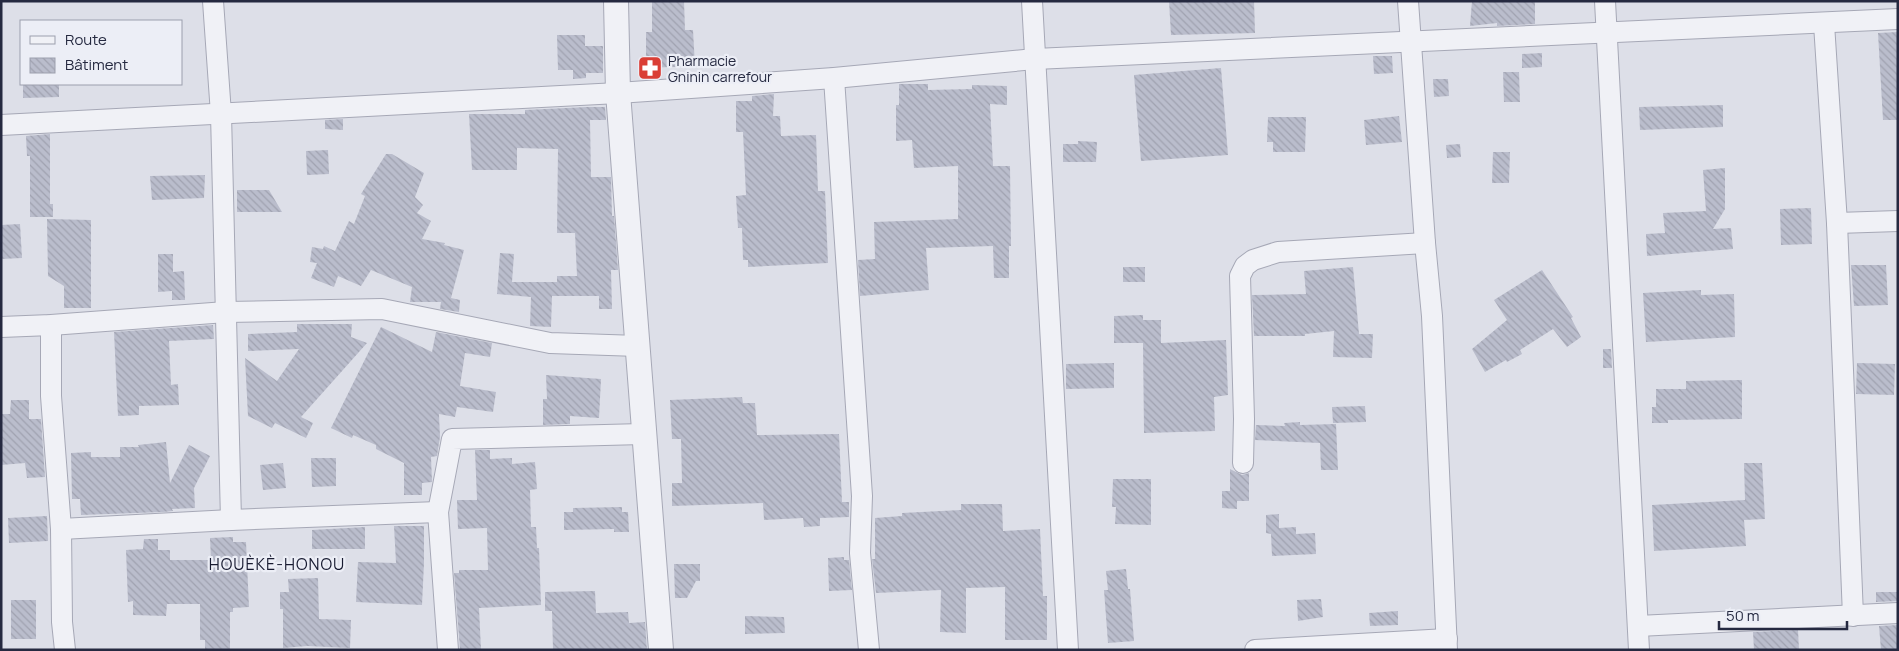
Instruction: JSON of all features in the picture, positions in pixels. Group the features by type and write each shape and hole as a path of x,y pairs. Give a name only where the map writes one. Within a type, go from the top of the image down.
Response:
{"street":[{"path":"212,1 221,114 231,520"},
{"path":"616,1 618,93 660,650"},
{"path":"1032,1 1068,650"},
{"path":"1255,650 1447,645 1432,316 1408,1"},
{"path":"1605,1 1639,650"},
{"path":"1,125 618,93 834,78 1035,59 1824,24 1898,19"},
{"path":"1824,24 1837,223 1853,616"},
{"path":"834,78 862,496 860,553 869,650"},
{"path":"1837,223 1898,221"},
{"path":"1243,463 1244,418 1240,276 1245,266 1253,260 1278,252 1425,243"},
{"path":"1,328 52,326 226,312 382,309 550,343 638,346"},
{"path":"52,326 51,396 60,529 62,622 65,650"},
{"path":"448,650 438,512 452,440 643,434"},
{"path":"60,529 438,512"},
{"path":"1638,626 1898,613"}],"building":[{"path":"652,1 684,1 685,30 693,30 695,66 646,68 646,32 652,32"},
{"path":"1169,1 1254,1 1255,33 1171,35"},
{"path":"1472,1 1535,1 1535,24 1497,26 1497,23 1470,26"},
{"path":"1898,32 1898,120 1883,120 1878,33"},
{"path":"557,35 585,35 585,46 603,46 603,73 586,73 586,78 573,79 573,70 558,70"},
{"path":"1542,53 1542,67 1522,68 1522,54"},
{"path":"1373,56 1392,56 1393,73 1374,74"},
{"path":"1221,68 1228,155 1141,161 1134,75"},
{"path":"1503,72 1519,72 1520,102 1504,102"},
{"path":"1433,79 1448,79 1449,96 1434,97"},
{"path":"899,84 928,84 928,90 972,89 972,85 1007,86 1007,105 990,104 993,166 1010,166 1011,246 1009,246 1009,278 994,278 993,246 926,248 929,290 860,296 858,260 875,259 874,222 958,219 958,166 914,168 912,140 896,141 896,105 899,105"},
{"path":"23,85 59,85 59,97 23,98"},
{"path":"774,94 773,116 780,116 781,136 816,135 818,191 825,191 828,263 748,267 748,260 743,260 742,228 738,228 736,196 746,195 743,132 736,132 736,101 752,101 752,96"},
{"path":"1723,105 1723,127 1640,130 1639,107"},
{"path":"605,107 606,120 590,120 591,177 611,177 612,216 614,216 618,270 611,270 612,309 599,309 599,296 552,296 551,327 530,326 531,297 497,294 500,253 514,254 512,282 557,282 557,276 577,276 575,233 557,233 558,149 517,148 517,170 472,170 469,114 525,114 525,110"},
{"path":"1399,116 1402,142 1366,145 1364,120"},
{"path":"1268,117 1306,117 1305,152 1273,152 1273,142 1267,142"},
{"path":"343,119 343,130 325,129 325,120"},
{"path":"50,134 50,204 53,204 53,217 30,217 30,156 27,156 26,136"},
{"path":"1078,141 1097,142 1096,162 1063,162 1063,144 1078,144"},
{"path":"1460,144 1461,157 1447,158 1446,145"},
{"path":"328,150 329,174 307,175 306,151"},
{"path":"1493,152 1510,152 1509,183 1492,183"},
{"path":"386,154 392,154 424,173 415,197 423,205 417,213 431,221 422,239 445,243 444,245 464,250 451,298 460,300 459,312 440,309 441,302 410,302 412,287 371,270 361,286 338,276 334,287 311,278 317,263 310,262 312,247 323,249 324,246 335,251 349,221 354,224 365,196 361,194"},
{"path":"1725,168 1725,209 1713,229 1731,228 1733,249 1647,256 1646,234 1665,233 1663,213 1706,211 1703,170"},
{"path":"205,175 204,198 152,200 150,176"},
{"path":"237,190 269,190 282,212 237,212"},
{"path":"1811,208 1812,244 1781,245 1780,209"},
{"path":"47,219 91,220 91,308 64,308 64,286 48,276"},
{"path":"20,224 22,258 1,259 1,225"},
{"path":"158,254 173,254 173,272 184,271 185,300 172,300 172,291 158,292"},
{"path":"1851,265 1886,265 1888,305 1854,306"},
{"path":"1123,267 1145,267 1145,282 1123,282"},
{"path":"1353,267 1359,334 1373,334 1372,358 1333,357 1334,331 1305,334 1305,336 1254,336 1252,295 1306,294 1304,271"},
{"path":"1542,270 1573,317 1571,318 1581,337 1567,347 1553,329 1520,350 1522,354 1507,362 1506,360 1485,372 1472,349 1507,320 1494,300"},
{"path":"1701,290 1701,295 1734,294 1735,337 1646,342 1643,293"},
{"path":"1143,315 1143,320 1161,320 1161,343 1226,340 1228,395 1214,397 1215,431 1144,433 1143,343 1114,343 1114,316"},
{"path":"297,324 352,324 351,337 367,343 301,417 313,423 306,438 275,423 272,428 248,416 245,358 277,381 299,349 248,351 248,334 297,332"},
{"path":"213,325 214,339 169,341 171,385 178,384 179,405 139,406 139,415 118,416 114,332"},
{"path":"381,327 432,352 436,332 492,343 490,357 465,353 460,386 496,392 493,412 457,407 455,417 439,414 440,437 437,456 431,457 432,482 422,483 422,495 404,495 404,463 376,449 376,445 353,435 352,438 331,428"},
{"path":"1603,349 1611,349 1612,368 1603,368"},
{"path":"1114,363 1114,388 1066,389 1066,364"},
{"path":"1857,363 1895,364 1894,395 1856,394"},
{"path":"546,375 601,379 599,418 570,416 570,424 543,425 543,399 547,399"},
{"path":"1742,380 1742,419 1668,420 1668,423 1652,423 1652,407 1656,407 1656,389 1686,389 1686,381"},
{"path":"742,397 743,403 755,403 757,435 839,434 842,502 849,502 849,517 820,518 820,526 804,527 803,518 764,520 763,503 672,506 672,483 682,483 681,439 672,439 670,400"},
{"path":"11,400 29,400 29,419 41,419 45,477 27,478 25,463 1,465 1,414 10,414"},
{"path":"1365,406 1366,422 1333,423 1332,407"},
{"path":"1300,422 1300,425 1336,424 1338,470 1321,470 1320,443 1255,440 1256,425 1285,426 1284,423"},
{"path":"166,442 170,483 189,445 210,456 194,488 195,508 172,509 173,511 163,512 81,515 80,499 72,499 71,453 91,452 91,457 120,457 120,447 139,447 138,445"},
{"path":"475,450 490,450 490,459 512,458 512,464 535,462 537,489 530,490 531,527 536,527 537,548 539,548 541,605 479,608 481,650 460,650 454,573 459,573 459,570 488,570 487,528 458,529 457,500 477,500"},
{"path":"311,458 336,458 336,486 312,487"},
{"path":"283,463 286,488 263,490 260,465"},
{"path":"1744,463 1762,463 1765,519 1744,520 1746,546 1654,551 1652,505 1745,500"},
{"path":"1230,469 1242,475 1249,473 1249,501 1237,501 1237,509 1222,508 1222,491 1230,491"},
{"path":"1113,479 1151,479 1151,525 1115,524 1116,507 1112,507"},
{"path":"961,504 1002,504 1003,531 1040,529 1043,596 1047,596 1047,640 1005,640 1005,587 966,588 966,633 940,632 941,590 876,593 872,559 875,559 875,518 902,516 902,513 961,510"},
{"path":"622,507 622,512 628,512 629,532 614,532 614,529 564,530 564,512 573,512 573,508"},
{"path":"1279,514 1279,528 1296,527 1296,534 1315,533 1316,554 1272,556 1271,534 1266,533 1266,515"},
{"path":"47,516 48,541 9,543 8,518"},
{"path":"394,526 424,526 422,605 356,602 358,562 396,563"},
{"path":"365,527 365,549 312,549 312,530"},
{"path":"233,537 233,542 246,542 249,607 233,608 233,612 230,612 230,650 205,650 205,640 200,640 200,604 167,604 166,616 133,615 133,601 128,602 126,550 143,549 144,539 158,539 158,550 170,550 170,560 211,560 210,538"},
{"path":"844,557 844,560 849,560 852,590 829,591 828,558"},
{"path":"674,564 700,564 700,581 696,581 687,598 675,598"},
{"path":"1126,569 1128,589 1130,589 1134,641 1108,643 1104,590 1108,590 1106,571"},
{"path":"318,578 319,619 351,620 350,648 307,646 283,648 283,609 280,609 280,592 289,592 288,579"},
{"path":"595,591 596,613 628,612 629,623 645,622 647,650 553,650 552,611 545,611 545,592"},
{"path":"1876,592 1898,592 1898,601 1876,602"},
{"path":"1321,599 1323,617 1298,621 1297,600"},
{"path":"11,600 36,600 36,639 11,639"},
{"path":"1398,611 1398,625 1370,626 1369,613"},
{"path":"745,616 784,617 785,633 745,634"},
{"path":"1898,625 1898,650 1881,650 1879,626"},
{"path":"1798,630 1799,650 1754,650 1753,632"}],"place":[{"name":"Pharmacie Gninin carrefour","path":"650,68"}],"district":[{"name":"HOUÈKÈ-HONOU","path":"277,564"}]}
